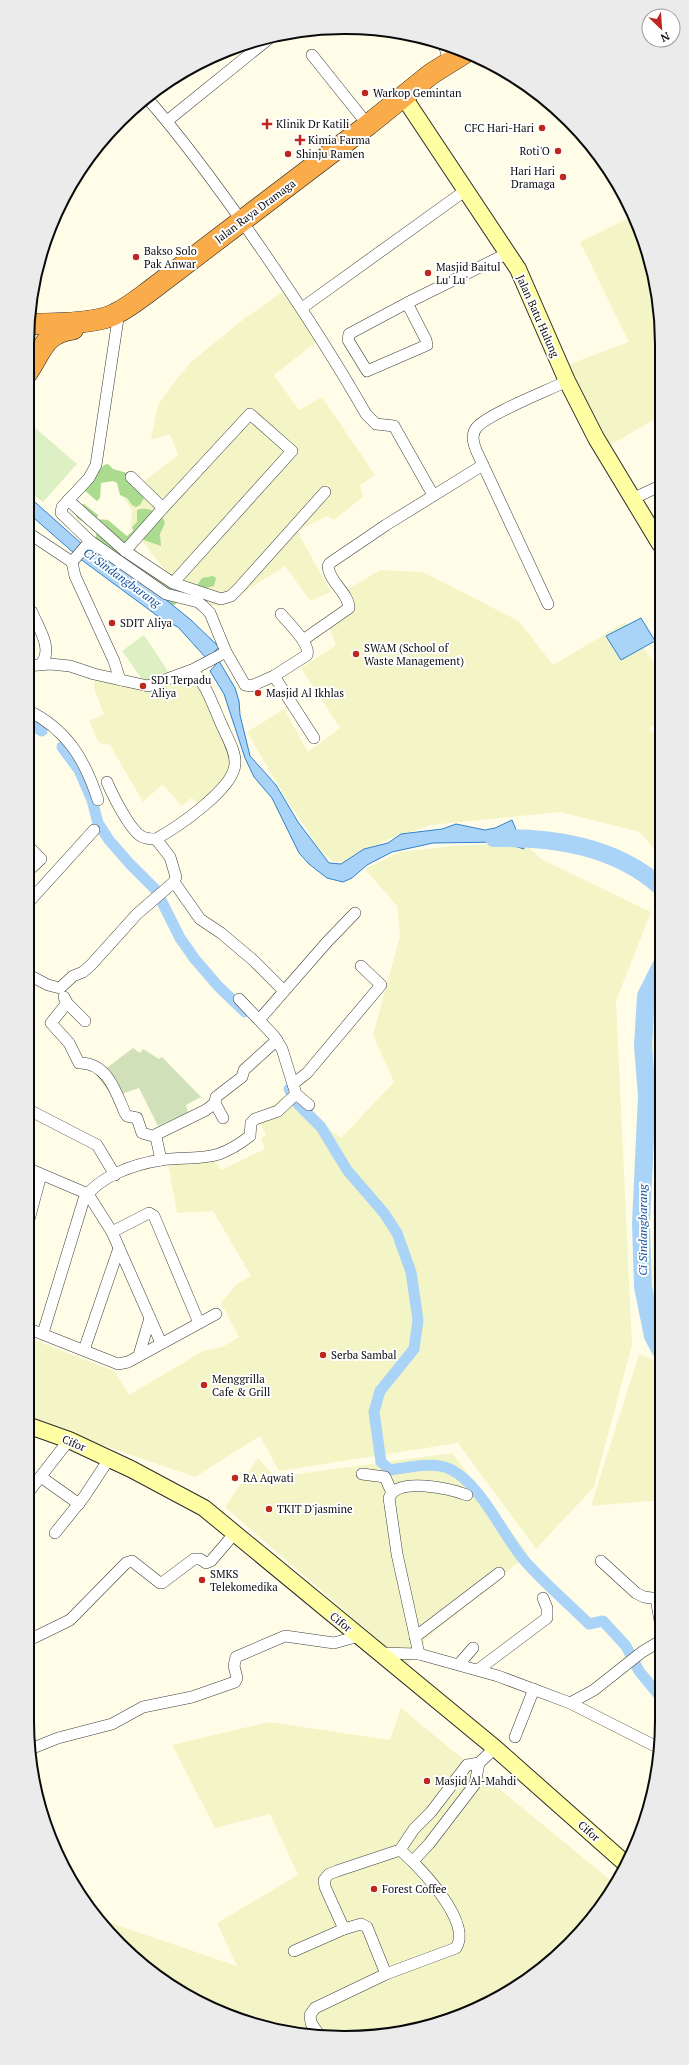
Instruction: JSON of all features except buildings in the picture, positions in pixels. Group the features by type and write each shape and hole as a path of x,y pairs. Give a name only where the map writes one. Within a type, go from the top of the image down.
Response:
{"highway":[{"name":"Jalan Raya Dramaga","path":"37,324 113,315 151,290 368,126 452,54"},
{"path":"34,362 49,337 62,330 94,325 113,315"},
{"path":"34,337 38,330 37,324"}],"street":[{"path":"167,121 260,46"},
{"path":"312,54 368,126"},
{"name":"Jalan Batu Hulung","path":"403,96 508,253 528,290 568,381 610,463 655,535"},
{"path":"150,102 167,121 242,221 302,308 366,414 376,424 394,426 433,494"},
{"path":"302,308 466,190"},
{"path":"407,303 427,342 427,345 367,371 348,340 349,334 407,303 508,253"},
{"path":"113,315 96,465 89,478 62,507 61,513 88,544 166,594 198,602 203,606 210,613 223,654 246,686 252,686 274,676 307,655 308,650 303,640 281,614"},
{"path":"548,604 473,443 474,434 477,428 492,417 568,381"},
{"path":"125,551 250,414 292,450 173,583"},
{"path":"303,640 349,608 347,600 330,573 328,566 330,563 433,494 482,465"},
{"path":"131,477 163,508"},
{"path":"632,499 655,488"},
{"path":"68,500 125,551 173,583 221,599 231,596 325,492"},
{"path":"34,536 75,559"},
{"path":"88,544 75,559 75,576 114,660 120,680"},
{"path":"34,617 47,648 47,656 41,664"},
{"path":"34,665 55,664 70,666 144,686 152,686 192,670 223,654"},
{"path":"156,839 195,814 211,800 230,777 235,766 232,751 207,691 192,670"},
{"path":"274,676 314,738"},
{"path":"34,714 47,722 75,750 88,770 98,800"},
{"path":"60,988 73,976 83,972 91,965 152,898 174,882 176,877 170,857 156,839 141,836 119,806 107,782"},
{"path":"34,896 94,830"},
{"path":"34,852 41,859 34,866"},
{"path":"174,882 200,919 221,933 253,960 284,991"},
{"path":"259,1020 327,942 355,913"},
{"path":"43,1334 84,1199 88,1194 115,1175 128,1168 161,1160 198,1158 219,1153 231,1148 250,1136 251,1123 255,1119 278,1111 307,1073 382,985 361,966"},
{"path":"34,978 48,985 60,988"},
{"path":"60,988 67,1003 85,1021"},
{"path":"239,999 259,1020 274,1043 282,1049 294,1089 309,1105"},
{"path":"67,1003 51,1023 68,1043 79,1063 88,1063 110,1079 125,1113 127,1116 137,1118 142,1133 156,1137"},
{"path":"223,1118 215,1103 216,1097 242,1077 244,1070 274,1043"},
{"path":"156,1137 160,1132 206,1110 215,1103"},
{"path":"34,1113 97,1145 115,1175"},
{"path":"156,1137 161,1160"},
{"path":"34,1172 88,1194 112,1232 161,1343"},
{"path":"34,1201 41,1175"},
{"path":"112,1232 149,1213 154,1216 199,1323"},
{"path":"84,1350 119,1248"},
{"path":"34,1331 118,1364 128,1362 216,1314"},
{"path":"139,1355 150,1318"},
{"name":"Cifor","path":"34,1428 69,1440 204,1508 495,1748 622,1860"},
{"path":"34,1485 69,1440"},
{"path":"55,1533 79,1504 109,1459"},
{"path":"362,1474 385,1476 392,1493"},
{"path":"41,1477 79,1504"},
{"path":"419,1654 390,1512 389,1498 392,1493 401,1487 440,1486 467,1494"},
{"path":"34,1638 70,1620 126,1563 132,1561 137,1563 160,1583 162,1583 194,1559 200,1559 206,1563 211,1561 234,1534"},
{"path":"601,1561 636,1593 644,1597 655,1598"},
{"path":"415,1637 499,1573"},
{"path":"478,1669 547,1618 547,1608 543,1598"},
{"path":"36,1747 58,1738 112,1724 143,1707 192,1697 235,1682 237,1678 234,1666 236,1657 277,1638 285,1636 334,1644 359,1636"},
{"path":"570,1703 594,1690 642,1652 655,1644"},
{"path":"459,1664 473,1648"},
{"path":"378,1653 419,1654 478,1669 570,1703 654,1745"},
{"path":"515,1737 534,1689"},
{"path":"344,1929 325,1887 324,1880 326,1877 337,1871 400,1850 414,1829 431,1812 467,1766 479,1763 495,1748"},
{"path":"413,1861 429,1844 474,1784 479,1763"},
{"path":"315,2029 311,2023 310,2015 315,2008 386,1974 456,1948 460,1942 460,1934 456,1921 448,1903 413,1861 400,1850"},
{"path":"294,1951 344,1929 361,1924 367,1927 386,1974"}],"green space":[{"path":"628,219 639,245 649,284 652,304 655,344 655,419 610,445 567,365 629,342 580,242"},
{"path":"284,291 320,339 274,375 299,410 322,397 375,475 360,485 363,497 334,520 327,516 297,531 331,592 310,601 285,566 222,606 210,605 184,595 130,525 132,510 123,497 178,455 170,434 151,440 158,405 176,380 192,361 245,318"},
{"path":"34,427 77,464 43,502 34,495"},
{"path":"108,464 113,469 127,473 132,487 139,488 144,498 140,505 136,507 132,505 127,498 120,495 117,483 113,481 101,483 100,498 97,501 84,490 96,471 99,471 104,465"},
{"path":"84,504 98,515 97,519 108,520 127,536 133,531 132,527 137,522 137,510 149,509 154,511 161,516 165,523 160,534 161,546 141,539 135,550 137,553 151,563 156,569 165,574 172,574 176,579 193,586 197,585 202,578 213,576 216,578 214,586 206,588 205,598 201,601 180,600 173,606 95,542 97,530 77,518 76,514 81,505"},
{"path":"380,570 423,572 519,621 553,665 625,622 655,663 655,725 649,729 655,734 655,851 640,832 560,812 431,825 384,841 351,861 334,862 321,851 285,797 247,732 284,709 308,752 340,728 301,668 336,645 329,627 350,611 340,594"},
{"path":"144,635 168,671 144,682 122,651"},
{"path":"196,673 231,761 227,777 199,805 192,798 181,806 163,784 143,802 110,745 99,743 89,721 104,714 94,689 95,677 144,690"},
{"path":"501,844 529,847 541,859 651,912 616,1001 632,1345 594,1487 536,1549 458,1443 279,1471 260,1436 195,1477 34,1421 34,1340 114,1371 129,1395 203,1351 222,1347 239,1337 221,1302 236,1285 251,1276 213,1211 177,1213 168,1163 212,1158 221,1170 265,1149 261,1139 266,1134 257,1118 284,1096 341,1138 394,1082 373,1035 400,936 397,906 365,869 400,852 451,846"},
{"path":"655,1018 655,1316 652,1271 654,1154 651,1029"},
{"path":"133,1048 140,1053 143,1049 159,1059 162,1057 201,1097 186,1105 188,1112 158,1126 139,1088 113,1097 89,1066 104,1070"},
{"path":"639,1354 655,1361 655,1501 591,1506"},
{"path":"452,1453 528,1554 427,1638 406,1667 384,1645 225,1507 258,1458 275,1477"},
{"path":"401,1708 610,1880 591,1910 564,1940 534,1967 517,1979 482,1999 444,2015 405,2025 344,2031 304,2028 284,2025 245,2015 207,1999 172,1979 155,1967 125,1940 109,1922 237,1966 217,1923 298,1875 270,1814 215,1828 172,1745 269,1722 390,1740"}],"water":[{"path":"34,501 83,545 75,554 34,518"},
{"path":"91,545 165,599 191,620 219,647 207,659 178,627 163,620 79,558"},
{"path":"641,618 655,641 621,660 606,636"},
{"path":"219,661 235,688 250,756 276,785 298,822 329,863 341,864 364,849 388,843 401,834 442,829 456,824 485,830 495,828 512,820 524,849 501,842 433,843 392,852 367,865 352,878 343,882 327,878 309,864 299,853 272,798 254,777 245,758 224,694 210,671"}],"waterway":[{"path":"34,726 42,731"},
{"path":"62,747 79,770 92,800 98,823 109,840 156,890 180,938 194,958 218,986 245,1012"},
{"name":"Ci Sindangbarang","path":"494,838 539,839 582,847 623,861 642,872 655,882"},
{"name":"Ci Sindangbarang","path":"655,978 646,996 643,1046 647,1096 641,1223 643,1287 655,1340"},
{"path":"289,1089 298,1104 321,1127 347,1170 384,1213 397,1233 411,1272 418,1320 414,1349 380,1391 374,1412 381,1462 390,1470 428,1465 450,1469 461,1476 472,1486 524,1560 589,1624 603,1621 626,1646 639,1671 655,1690"}],"place":[{"name":"Warkop Gemintan","path":"365,93"},
{"name":"Klinik Dr Katili","path":"267,124"},
{"name":"CFC Hari-Hari","path":"542,128"},
{"name":"Kimia Farma","path":"300,140"},
{"name":"Roti'O","path":"558,151"},
{"name":"Shinju Ramen","path":"288,154"},
{"name":"Hari Hari Dramaga","path":"563,177"},
{"name":"Bakso Solo Pak Anwar","path":"136,257"},
{"name":"Masjid Baitul Lu' Lu'","path":"428,273"},
{"name":"SDIT Aliya","path":"112,623"},
{"name":"SWAM (School of Waste Management)","path":"356,654"},
{"name":"SDI Terpadu Aliya","path":"143,686"},
{"name":"Masjid Al Ikhlas","path":"258,693"},
{"name":"Serba Sambal","path":"323,1355"},
{"name":"Menggrilla Cafe & Grill","path":"204,1385"},
{"name":"RA Aqwati","path":"235,1478"},
{"name":"TKIT D'jasmine","path":"269,1509"},
{"name":"SMKS Telekomedika","path":"202,1580"},
{"name":"Masjid Al-Mahdi","path":"427,1781"},
{"name":"Forest Coffee","path":"374,1889"}]}
